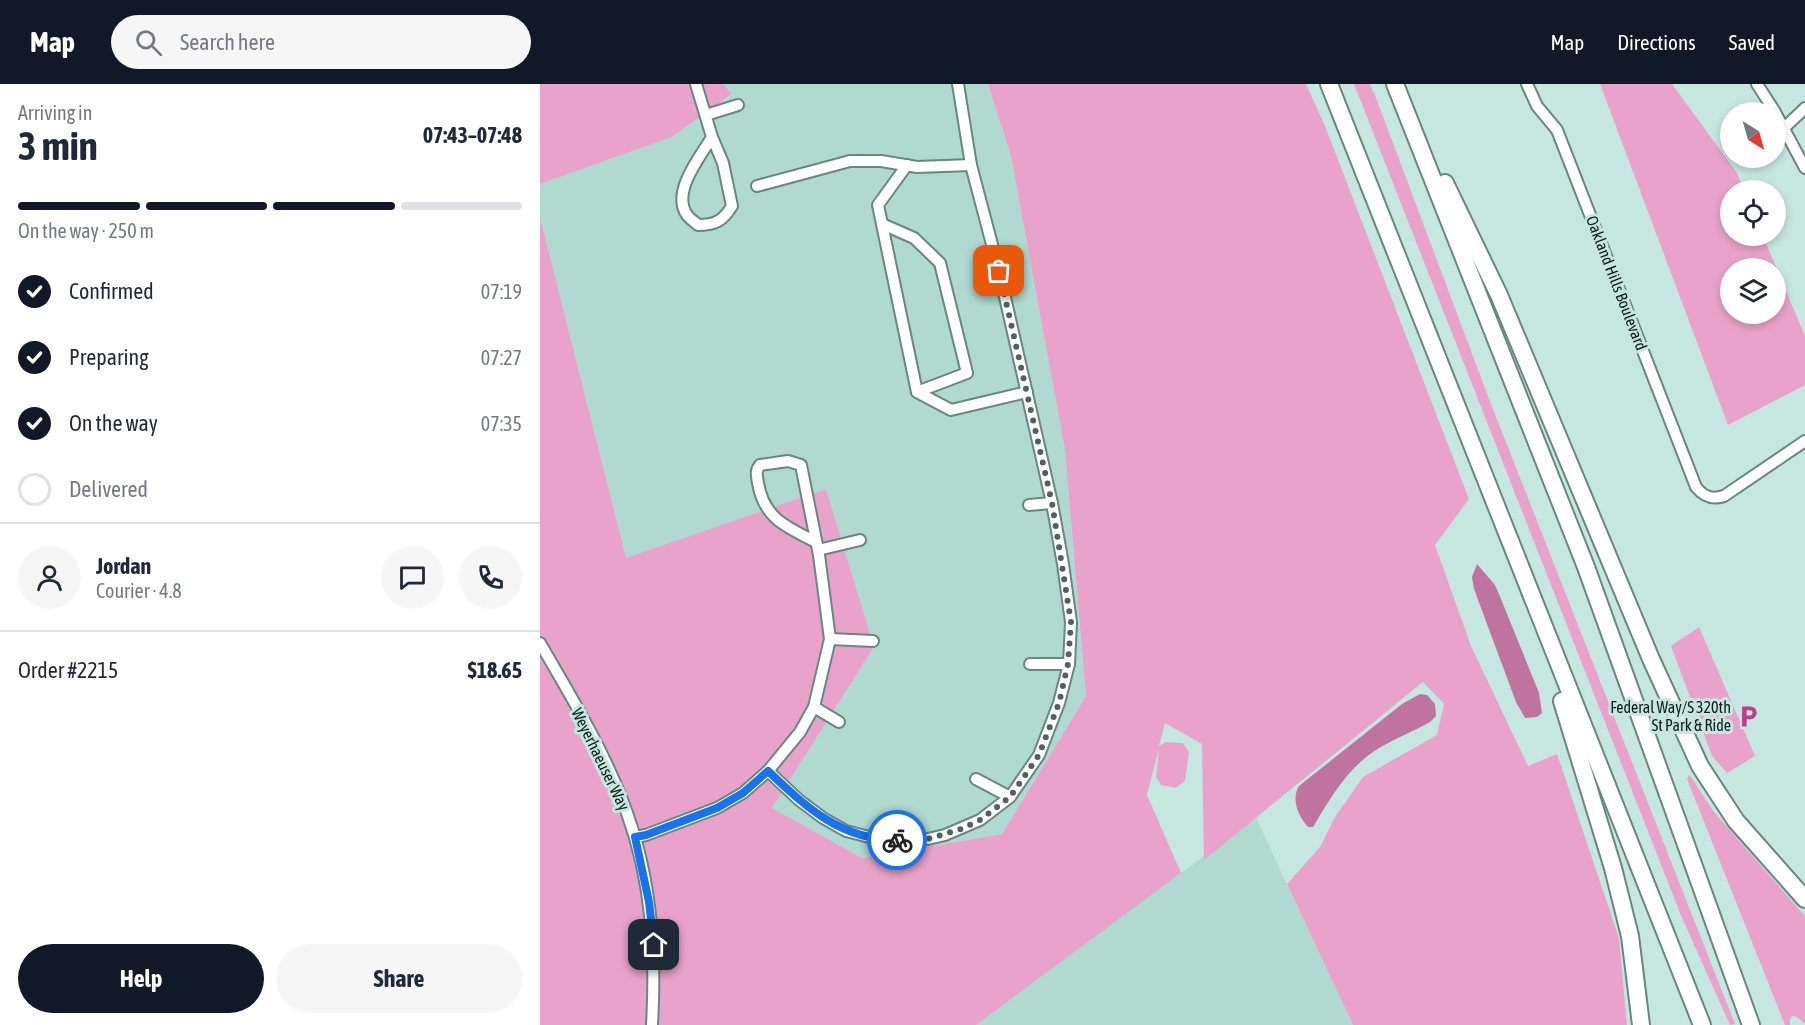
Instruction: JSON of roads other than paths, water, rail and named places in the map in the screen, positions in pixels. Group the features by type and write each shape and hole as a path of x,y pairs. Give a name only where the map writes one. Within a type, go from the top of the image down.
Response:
{"highway":[{"path":"1329,84 1531,596 1704,1025"},
{"path":"1397,84 1499,295 1650,658 1700,766 1736,820 1805,898"},
{"path":"1397,84 1586,567 1751,1025"},
{"path":"1531,596 1613,868 1630,936 1641,1025"},
{"path":"1719,931 1761,1025"}],"street":[{"path":"696,84 712,137 723,163 732,206 724,219 712,225 698,225 687,215 682,201 683,190 712,137"},
{"path":"768,771 799,800 823,818 846,831 880,840 928,839 945,835 980,820 1010,797 1039,755 1059,703 1068,664 1071,622 1052,503 999,271 971,165 958,84"},
{"name":"Oakland Hills Boulevard","path":"1527,84 1537,106 1557,130 1696,487 1708,497 1720,497 1805,441"},
{"path":"1757,84 1769,102"},
{"path":"706,115 738,105"},
{"path":"1786,126 1805,108"},
{"path":"1786,132 1805,168"},
{"path":"757,186 850,160 907,165 971,165"},
{"path":"907,165 878,205 917,392"},
{"path":"882,224 914,238 940,263 967,373 917,392"},
{"path":"917,392 951,410 1027,392"},
{"path":"635,837 717,808 743,793 768,771 800,732 814,707 830,639 817,546 801,465 788,461 773,462 757,468 759,491 768,511 781,523 817,546 860,540"},
{"path":"1029,505 1052,503"},
{"path":"830,639 873,641"},
{"name":"Weyerhaeuser Way","path":"540,643 612,775 635,837 649,902 654,945 652,1025"},
{"path":"1030,664 1068,664"},
{"path":"814,707 839,722"},
{"path":"976,779 1010,797"}],"place":[{"name":"Federal Way/S 320th St Park & Ride","path":"1749,716"}]}
